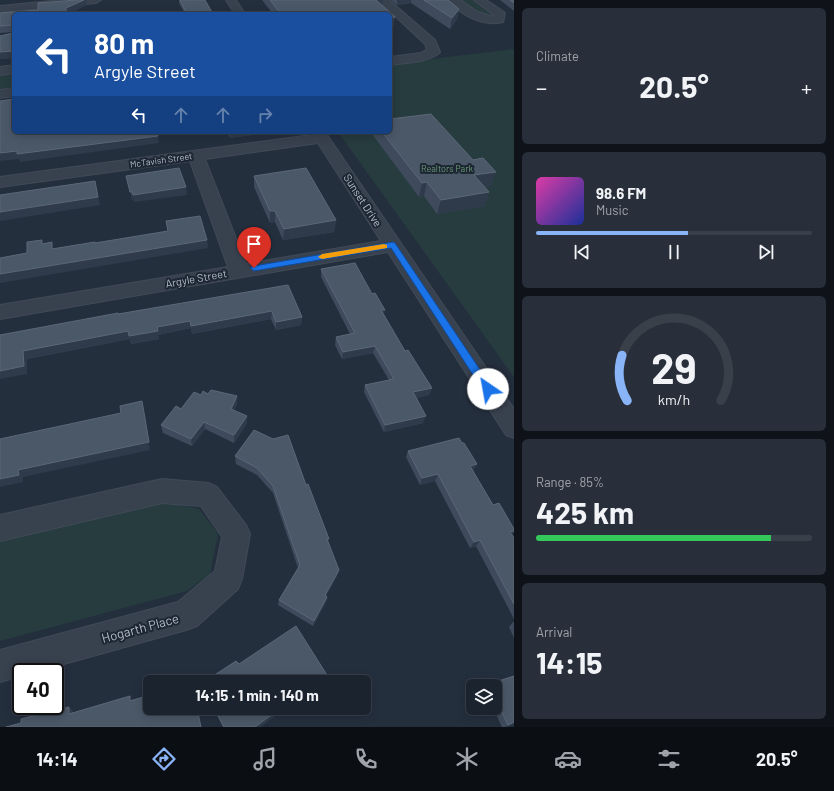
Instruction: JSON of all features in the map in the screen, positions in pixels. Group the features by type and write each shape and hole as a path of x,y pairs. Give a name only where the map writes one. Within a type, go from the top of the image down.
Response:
{"street":[{"path":"0,9 18,4 96,0"},
{"path":"231,0 236,12"},
{"path":"383,0 431,43 434,52 424,56 392,61"},
{"path":"453,0 474,16 488,21 499,20 500,14 479,0"},
{"path":"0,71 12,69"},
{"path":"0,94 12,92"},
{"name":"McTavish Street","path":"0,182 196,155 320,135"},
{"name":"Sunset Drive","path":"320,135 514,428"},
{"path":"196,155 238,271"},
{"name":"Argyle Street","path":"0,312 393,245"},
{"name":"Hogarth Place","path":"0,528 162,492 208,495 236,534 228,579 186,615 0,666"}],"green space":[{"path":"458,0 473,0 495,16 495,18 489,19"},
{"name":"Realtors Park","path":"514,49 514,377 339,134 392,134 392,64"},
{"path":"12,73 12,87 0,89 0,75"},
{"path":"165,502 199,509 218,534 210,574 187,591 0,641 0,541"}],"building":[{"path":"84,0 66,8 66,12 13,12 38,10 38,3"},
{"path":"180,0 205,0 212,12 186,12"},
{"path":"270,0 376,0 389,12 279,12"},
{"path":"424,0 448,0 459,9 452,18"},
{"path":"12,12 12,25 0,26 0,13"},
{"path":"12,33 12,51 0,52 0,36"},
{"path":"12,99 12,134 158,134 158,136 17,154 17,151 0,153 0,101"},
{"path":"431,114 473,160 483,158 496,172 474,175 489,192 441,200 427,182 422,183 384,134 392,134 392,119"},
{"path":"179,168 186,187 133,195 132,192 130,192 126,176"},
{"path":"306,168 336,220 284,229 275,211 270,211 254,176"},
{"path":"95,181 98,197 0,212 0,195"},
{"path":"200,216 207,240 0,274 0,258 27,253 27,242 42,240 42,244 52,242 52,249 95,243 168,231 166,221"},
{"path":"355,263 372,294 375,293 385,310 381,310 405,351 408,350 432,388 413,392 426,416 385,425 365,385 394,379 375,346 343,352 336,337 355,333 321,269"},
{"path":"288,285 302,317 276,322 272,311 191,326 190,321 157,327 158,331 129,336 128,331 23,351 24,366 0,371 0,335 118,313"},
{"path":"211,390 237,396 231,409 247,416 234,435 204,422 191,439 161,425 176,406 181,409 194,392 201,395 203,391 208,394"},
{"path":"142,401 149,442 18,470 19,475 0,479 0,439 121,413 120,406"},
{"path":"254,430 273,439 288,435 306,485 308,484 329,539 327,539 339,570 325,595 327,597 314,621 279,600 300,565 273,486 257,468 235,456"},
{"path":"459,438 462,443 464,443 477,464 470,466 493,505 499,503 514,529 514,531 510,532 514,538 514,604 480,540 474,542 438,474 422,478 408,451"},
{"path":"296,626 327,675 215,675 236,661 239,664"},
{"path":"514,676 514,722 508,725 502,713 502,680"},
{"path":"130,696 130,701 143,697 143,715 198,715 201,727 6,727 21,723 21,719 37,715 64,715 64,708 69,707 69,714"},
{"path":"218,715 271,715 255,727 224,727"}],"slow traffic":[{"path":"322,257 384,246"}],"route":[{"path":"254,268 393,245 488,389"}]}
